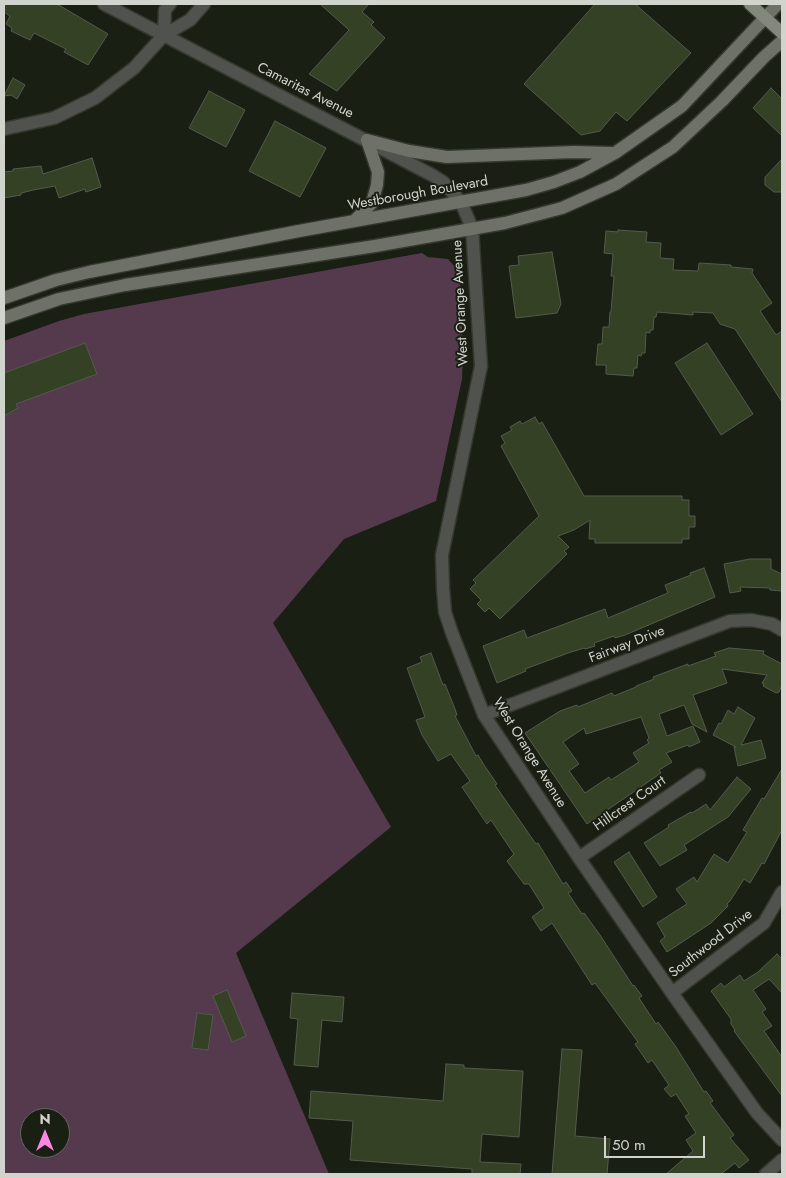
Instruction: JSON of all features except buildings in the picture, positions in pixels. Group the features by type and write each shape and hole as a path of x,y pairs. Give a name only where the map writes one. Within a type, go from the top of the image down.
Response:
{"main road":[{"path":"750,4 782,33"},
{"name":"Westborough Boulevard","path":"4,298 56,280 88,272 526,190 554,182 580,172 615,153 682,106 778,4"},
{"path":"4,318 59,299 125,285 358,249 534,216 562,208 616,184 673,147 782,41"},
{"path":"367,140 410,151 447,157 574,152 615,153"},
{"path":"354,221 372,203 377,185 378,172 367,140"}],"street":[{"name":"Camaritas Avenue","path":"104,4 432,175 447,186 461,202 472,228"},
{"path":"164,35 165,10 170,4"},
{"path":"4,129 54,118 95,98 134,68 164,35 190,20 204,4"},
{"name":"West Orange Avenue","path":"472,228 481,366 442,555 444,604 452,633 484,715 672,993 757,1113 782,1140"},
{"name":"Fairway Drive","path":"484,715 730,622 751,620 772,624 782,630"},
{"name":"Hillcrest Court","path":"579,858 699,775"},
{"name":"Southwood Drive","path":"672,993 764,923 782,892"},
{"path":"766,1174 782,1160"}],"shaded area":[{"path":"422,253 428,257 448,259 460,273 462,379 436,501 344,539 273,623 391,827 236,953 329,1174 4,1174 4,341 84,314"}]}
